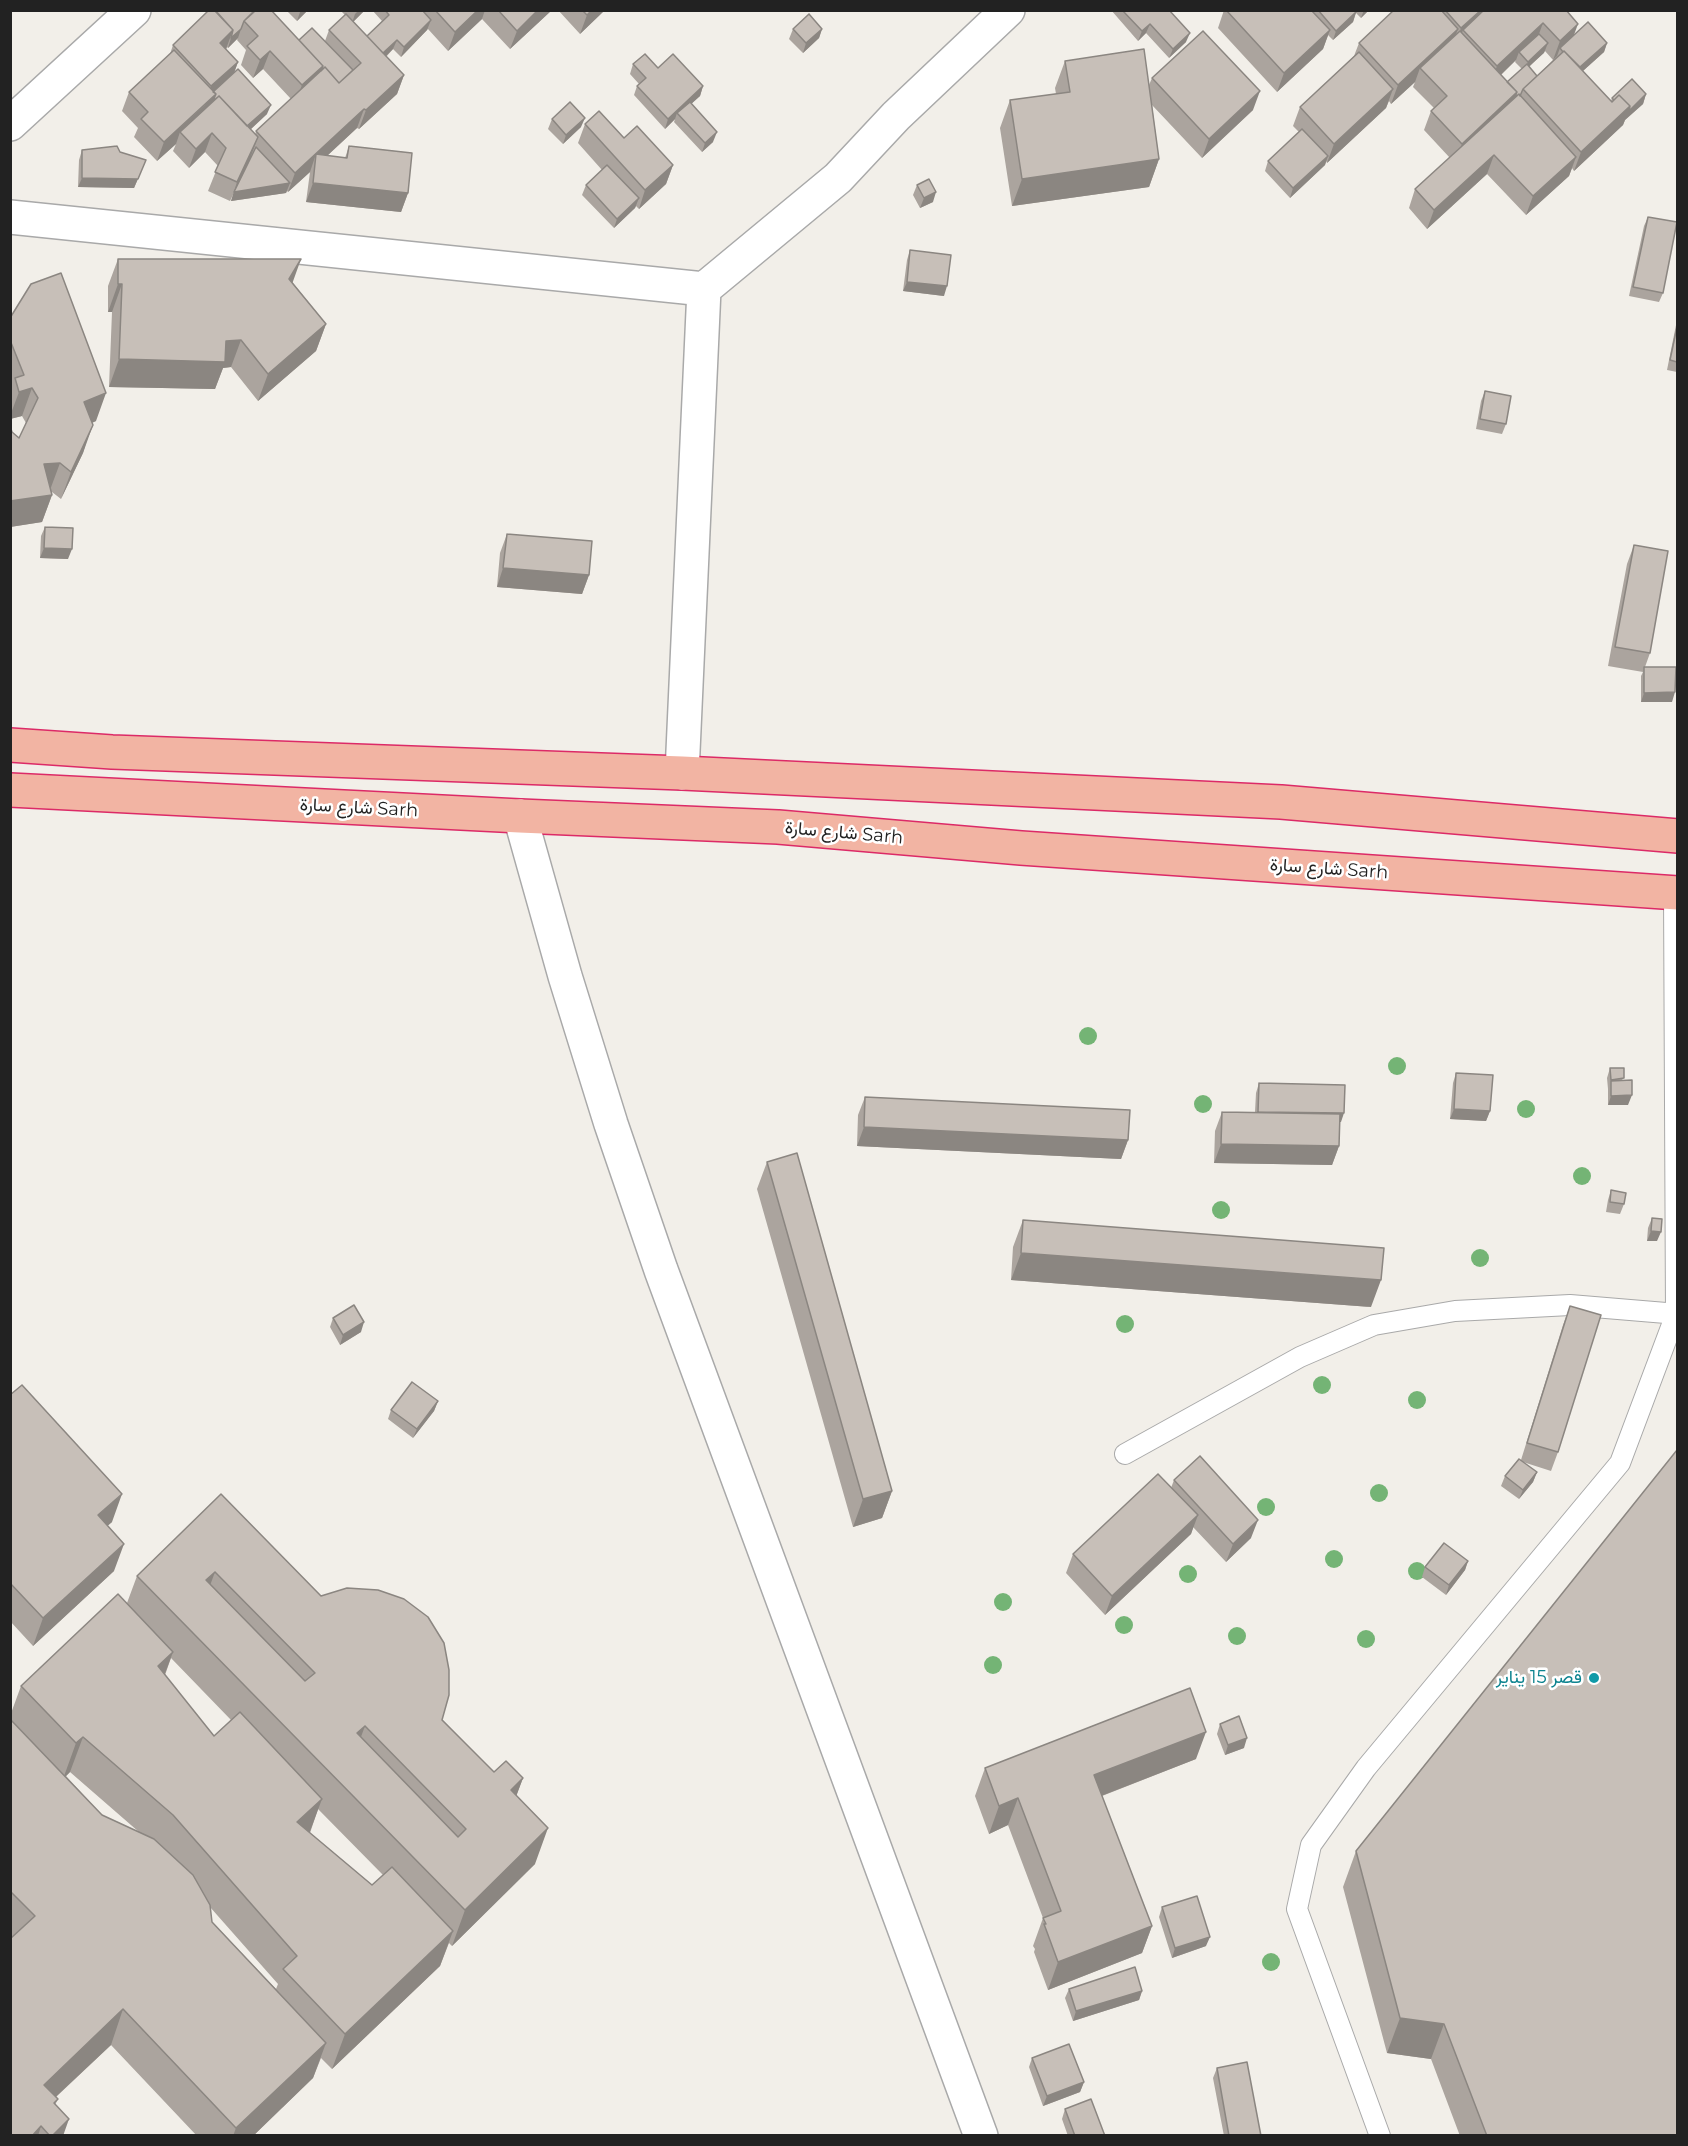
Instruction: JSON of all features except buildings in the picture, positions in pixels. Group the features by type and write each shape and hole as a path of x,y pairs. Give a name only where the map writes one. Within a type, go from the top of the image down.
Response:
{"highway":[{"path":"10,745 112,752 682,773 1281,802 1677,837"},
{"name":"شارع سارة Sarh","path":"10,790 778,827 1033,849 1676,893"}],"street":[{"path":"10,124 134,10"},
{"path":"10,217 704,289 838,178 896,116 1008,10"},
{"path":"682,773 704,289"},
{"path":"520,816 565,976 611,1124 661,1270 981,2136"}],"lane":[{"path":"1380,2136 1297,1909 1311,1845 1366,1768 1620,1463 1677,1314 1676,893"},
{"path":"1125,1455 1300,1357 1374,1325 1455,1311 1570,1305 1677,1314"}],"place":[{"name":"قصر 15 يناير","path":"1594,1678"}]}
